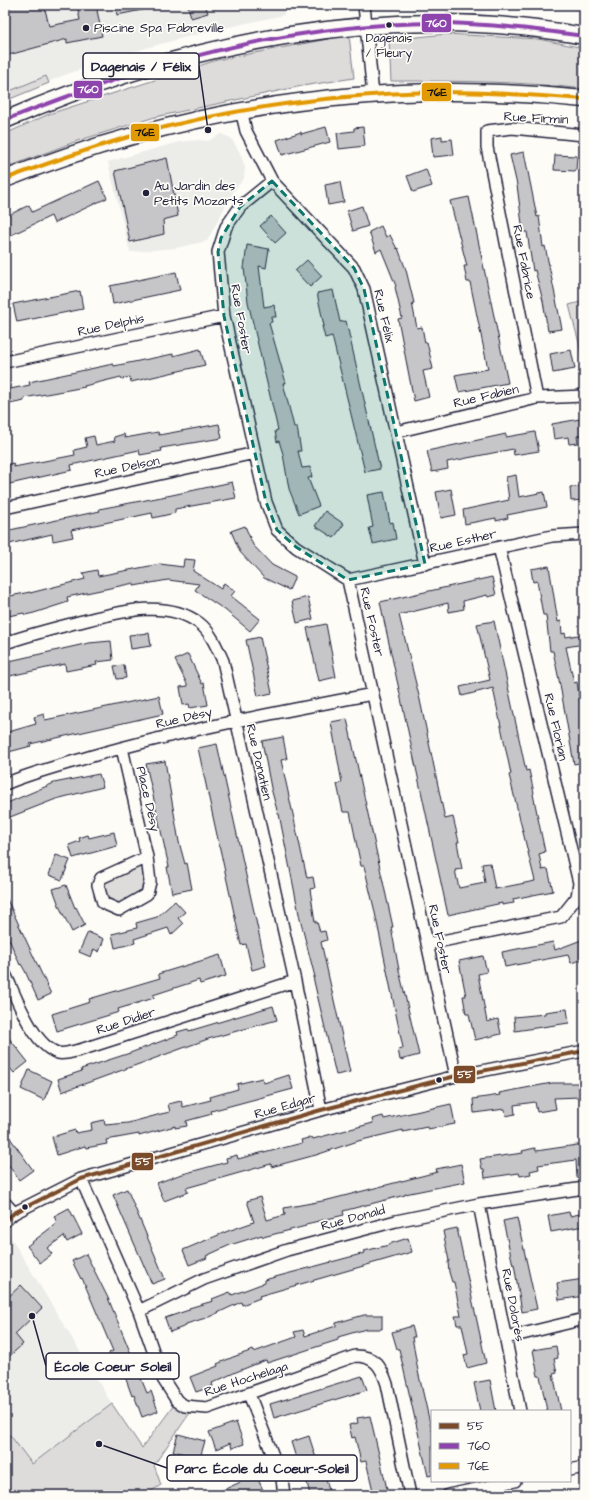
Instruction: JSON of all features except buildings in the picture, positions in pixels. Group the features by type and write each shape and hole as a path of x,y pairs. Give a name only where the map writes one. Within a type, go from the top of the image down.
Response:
{"main road":[{"path":"5,120 96,83 178,58 258,40 366,24 412,20 465,21 526,26 584,36"},
{"path":"5,179 68,155 123,138 192,120 241,110 330,98 373,94 439,92 489,92 584,100"}],"street":[{"path":"364,5 373,94"},
{"name":"Rue Félix","path":"241,110 246,131 272,181 354,268 364,289 424,564"},
{"name":"Rue Firmin","path":"487,131 512,128 584,136"},
{"name":"Rue Fabrice","path":"487,131 487,147 537,398"},
{"name":"Rue Foster","path":"272,181 240,207 221,238 218,252 224,316 266,502 277,530 296,547 348,580 456,1076"},
{"name":"Rue Delphis","path":"5,362 224,316"},
{"name":"Rue Fabien","path":"396,432 537,398 584,396"},
{"name":"Rue Delson","path":"5,508 255,453"},
{"name":"Rue Esther","path":"348,580 552,536 584,534"},
{"name":"Rue Florian","path":"427,944 562,917 577,897 579,883 499,547"},
{"name":"Rue Donatien","path":"5,643 127,610 161,609 188,616 200,624 212,637 223,661 295,981 321,1110"},
{"name":"Rue Désy","path":"5,784 26,775 122,748 236,721 373,694"},
{"name":"Place Désy","path":"122,748 147,856 150,882 147,894 119,910 103,903 98,885 101,878 147,856"},
{"name":"Rue Didier","path":"5,974 36,1036 48,1048 60,1053 80,1050 295,981"},
{"name":"Rue Edgar","path":"5,1221 14,1213 82,1179 321,1110 456,1076 584,1051"},
{"name":"Rue Hochelaga","path":"82,1179 139,1311 163,1379 176,1401 185,1406 207,1408 355,1356 367,1356 382,1368 410,1495"},
{"name":"Rue Donald","path":"139,1311 204,1279 287,1250 396,1221 479,1204 584,1188"},
{"path":"5,1203 14,1213"},
{"name":"Rue Dolorès","path":"479,1204 520,1410"},
{"path":"506,1338 584,1319"},
{"path":"250,1394 282,1479 284,1495"},
{"path":"571,1470 584,1467"},
{"path":"448,1495 510,1482"}],"highlighted area":[{"path":"272,181 354,268 364,289 425,564 348,580 296,547 277,530 266,502 224,316 218,252 221,238 240,207"}],"shaded area":[{"path":"5,5 283,5 284,15 210,31 149,47 67,74 5,100"},
{"path":"446,34 538,39 584,48 584,89 560,86 464,81 391,81 389,40"},
{"path":"349,35 354,78 302,86 155,117 77,141 5,168 5,134 49,114 217,60"},
{"path":"46,76 49,83 5,101 5,93"},
{"path":"221,134 231,138 240,153 245,167 244,178 233,192 207,241 176,248 130,252 108,162 179,142 198,140 208,141"},
{"path":"584,301 584,373 579,343 569,305"},
{"path":"147,857 147,894 119,910 103,903 101,878"},
{"path":"5,1228 112,1404 32,1464 10,1435 5,1439"},
{"path":"177,1401 194,1407 154,1465 161,1485 145,1495 14,1495 5,1484 5,1439 10,1435 32,1464 112,1404 142,1448"}],"transit line":[{"name":"76O","path":"5,120 110,81 163,65 270,39 324,31 379,25 455,23 510,27 584,36"},
{"name":"76E","path":"5,179 92,148 146,132 217,115 290,103 399,93 436,92 510,94 584,99"},
{"name":"55","path":"5,1221 14,1213 81,1179 321,1110 456,1076 584,1051"}],"place":[{"name":"Dagenais / Fleury","path":"389,25"},
{"name":"Piscine Spa Fabreville","path":"86,28"},
{"name":"Dagenais / Félix","path":"208,130"},
{"name":"Au Jardin des Petits Mozarts","path":"146,193"},
{"name":"École Coeur Soleil","path":"32,1316"},
{"name":"Parc École du Coeur-Soleil","path":"99,1444"}]}
